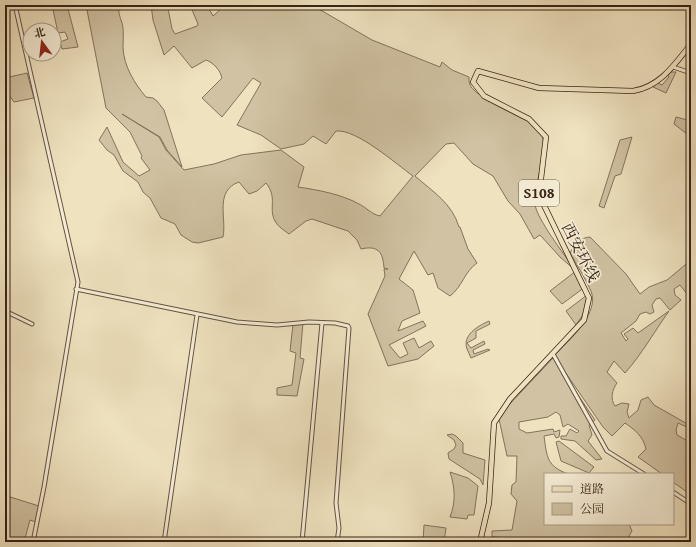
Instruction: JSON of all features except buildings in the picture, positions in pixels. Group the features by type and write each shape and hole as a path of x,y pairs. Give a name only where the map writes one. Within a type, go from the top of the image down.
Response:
{"main road":[{"path":"611,5 636,7 655,5"},
{"name":"西安环线","path":"480,542 489,503 494,423 510,399 584,320 588,298 539,195 546,137 529,119 484,96 472,82 478,71 539,88 633,91 644,90 653,85 673,67 691,44"}],"street":[{"path":"15,5 78,282 44,487 33,542"},
{"path":"673,67 691,73"},
{"path":"76,289 237,322 277,326 309,322 335,323 348,326 350,328 336,503 339,528 337,542"},
{"path":"5,311 32,324"},
{"path":"164,542 197,315"},
{"path":"302,542 322,323"},
{"path":"553,354 607,451 642,473"},
{"path":"674,493 691,504"}],"green space":[{"path":"52,5 67,5 78,47 62,49 62,41 68,39 65,32 62,32 62,22 56,22"},
{"path":"86,5 119,5 123,28 123,48 125,61 137,86 146,97 153,98 164,110 182,167 167,150 160,137 122,114 159,137 166,150 184,170 214,164 241,155 281,150 304,167 298,187 337,195 359,204 374,214 380,216 413,176 376,148 345,132 336,131 326,144 313,136 304,144 281,149 261,135 237,125 261,83 253,78 222,117 202,98 222,78 218,70 212,63 206,60 192,68 174,46 164,55 153,20 151,5 160,5 168,8 172,29 175,34 197,26 198,24 190,5 207,5 213,16 222,8 221,5 312,5 372,40 440,67 442,62 452,70 469,77 470,85 477,93 525,119 538,129 542,135 543,149 535,204 545,227 574,269 561,258 540,235 534,239 520,214 508,201 493,176 473,164 454,143 446,144 415,176 441,198 452,211 468,249 477,263 450,296 438,288 433,273 428,275 414,251 399,279 413,290 420,313 402,321 398,331 423,321 426,326 389,345 400,358 408,354 403,343 414,338 419,348 431,341 434,346 418,359 388,366 368,314 385,276 384,269 388,269 384,268 381,254 378,251 372,248 361,249 357,240 348,231 312,219 306,221 289,234 279,227 275,221 272,212 270,188 266,183 257,191 249,194 239,182 231,186 224,198 223,237 198,243 192,242 181,235 175,224 161,218 150,198 143,192 138,182 123,171 114,155 107,150 99,140 107,127 123,162 139,176 150,170 141,158 142,156 130,132 106,108"},
{"path":"669,72 676,72 666,93 653,87 658,83 662,85 669,77 667,74"},
{"path":"27,73 34,98 14,102 6,91 5,78"},
{"path":"676,117 691,121 691,137 674,124"},
{"path":"632,137 621,174 615,176 604,208 599,206 620,140"},
{"path":"590,237 626,274 640,294 649,287 667,280 691,260 691,272 687,278 691,284 691,299 680,285 674,289 675,295 681,300 670,310 660,298 656,299 652,305 654,312 650,314 646,312 640,314 636,321 621,333 626,341 628,339 624,334 633,328 638,333 669,311 648,343 625,373 614,361 607,372 617,383 612,394 613,403 615,406 622,403 629,404 627,412 629,418 638,410 641,400 648,397 654,405 691,426 691,429 678,423 676,430 677,435 691,443 691,495 674,483 674,473 661,473 638,457 646,449 645,444 641,437 632,428 625,423 612,436 603,427 554,356 574,335 587,318 591,309 593,300 591,291 570,253 574,246 583,239"},
{"path":"576,271 585,287 562,304 550,291"},
{"path":"587,295 584,313 576,325 566,311"},
{"path":"489,321 490,324 476,331 476,338 467,343 471,348 484,341 485,344 473,350 474,354 488,349 490,350 471,358 467,349 466,344 467,339 476,328"},
{"path":"303,322 300,358 304,359 297,396 277,395 277,388 292,385 296,353 290,351 293,324"},
{"path":"553,358 595,420 589,425 592,435 588,441 602,459 596,460 575,441 561,439 561,436 566,436 570,429 577,433 579,431 568,424 563,427 560,415 556,412 548,417 519,422 519,429 527,433 553,429 554,432 560,430 559,437 556,438 554,434 544,436 549,460 556,468 566,473 544,473 544,525 629,525 632,531 629,536 631,542 511,542 511,538 492,537 492,531 512,530 517,501 511,494 512,485 516,482 517,456 507,456 499,419 506,408"},
{"path":"452,434 463,443 463,453 485,460 483,485 480,479 449,459 448,453 454,449 456,445 454,440 447,435"},
{"path":"559,441 594,467 589,473 561,461 556,442"},
{"path":"450,472 468,478 478,486 474,515 468,515 467,519 450,517 454,494"},
{"path":"7,496 39,506 36,522 30,520 24,542 5,542 5,504"},
{"path":"424,525 446,528 444,542 423,542"}]}
